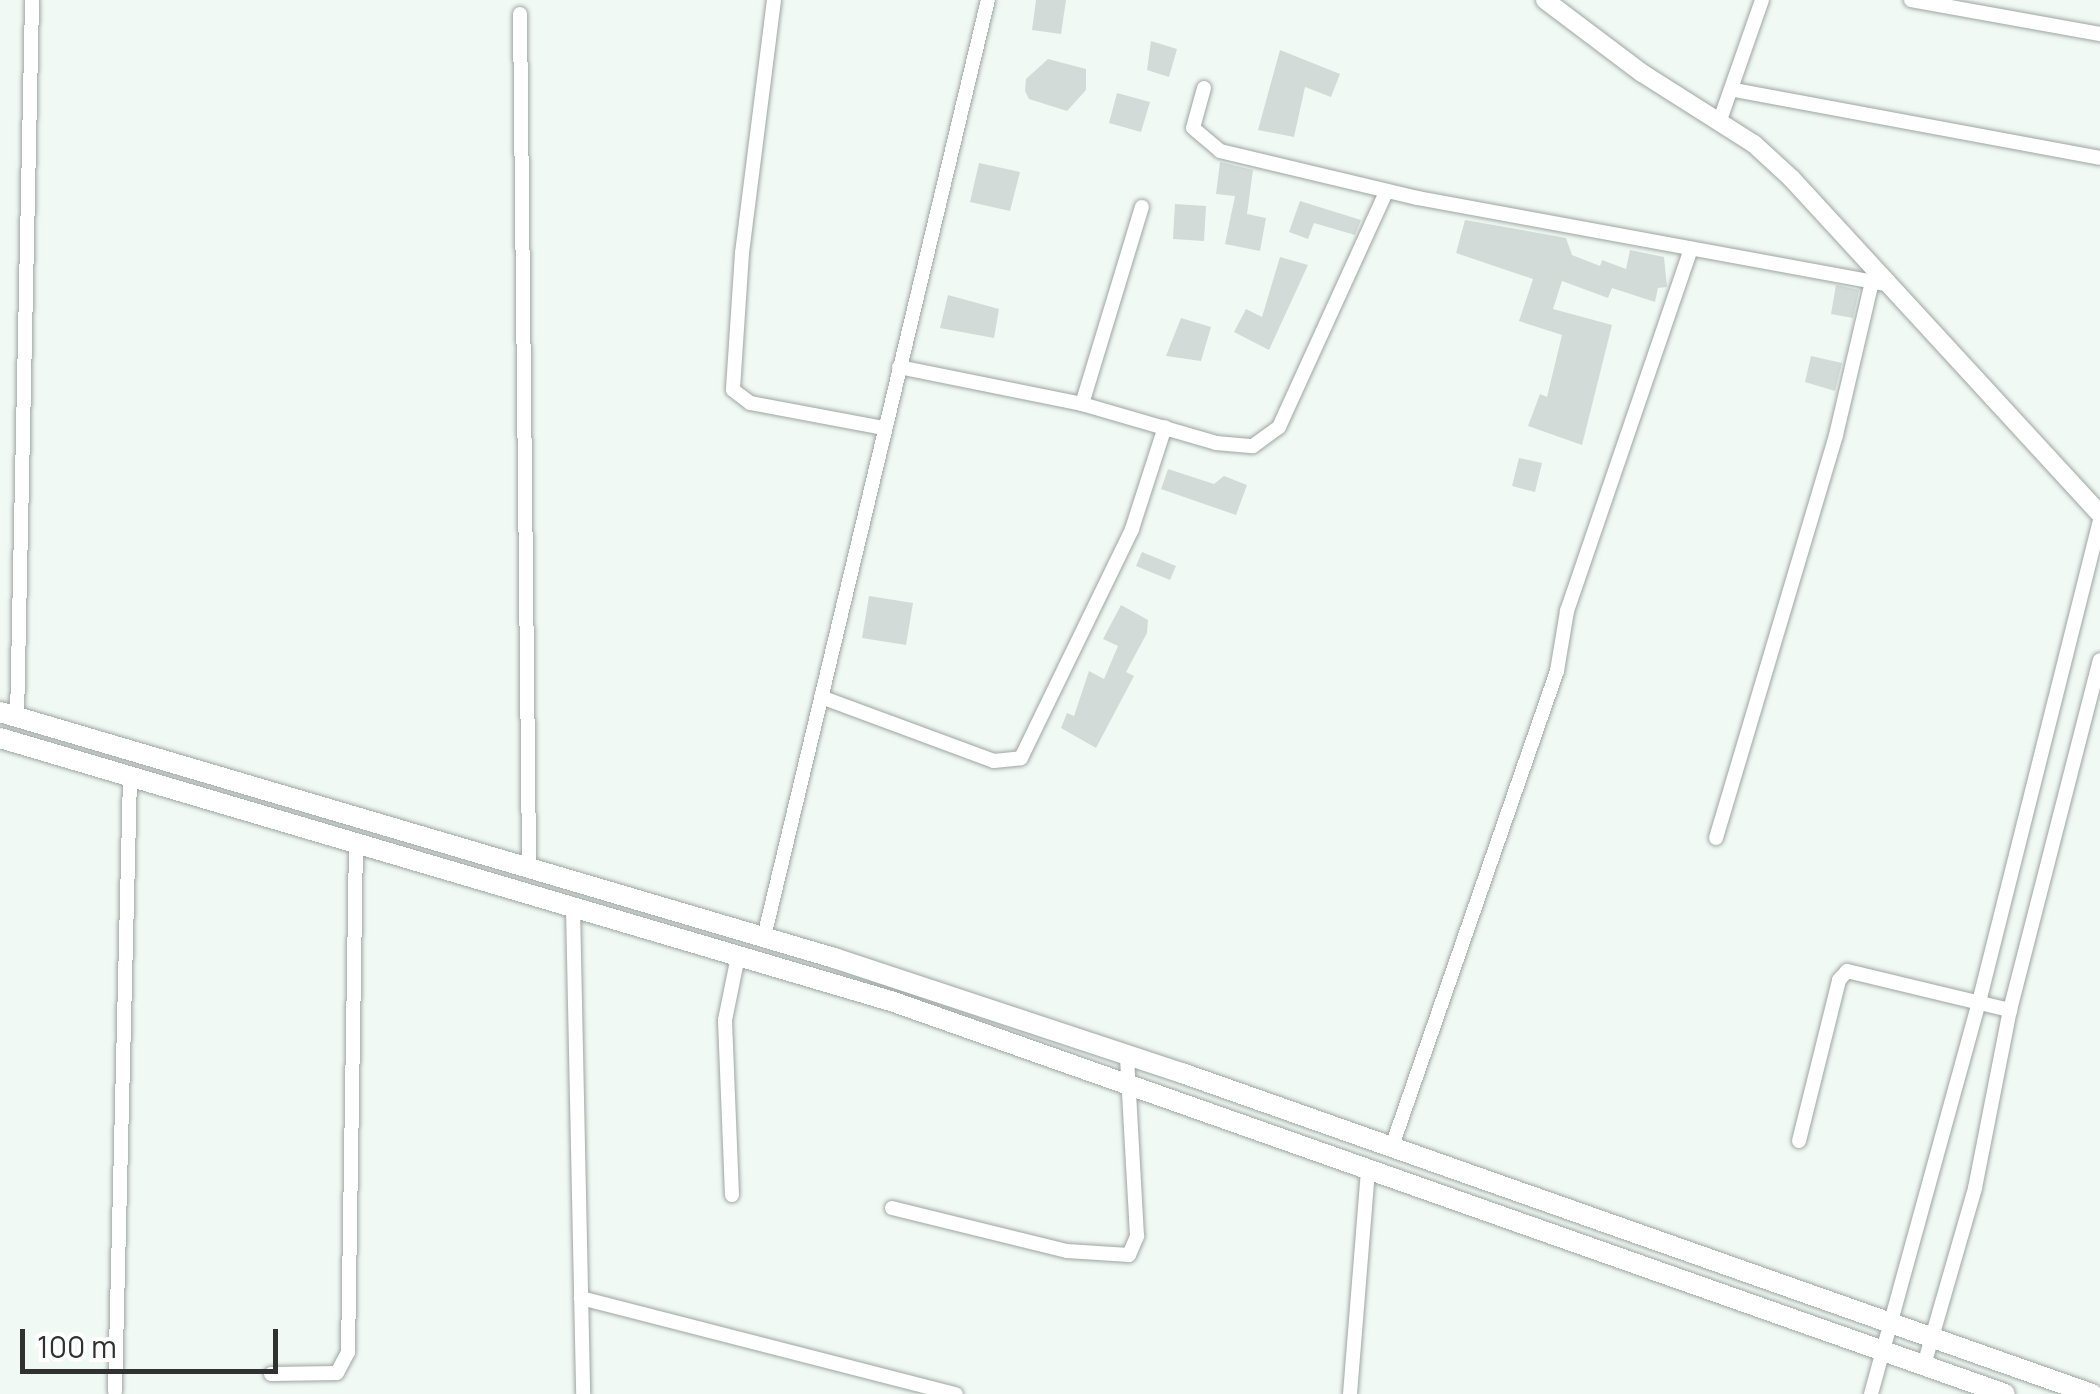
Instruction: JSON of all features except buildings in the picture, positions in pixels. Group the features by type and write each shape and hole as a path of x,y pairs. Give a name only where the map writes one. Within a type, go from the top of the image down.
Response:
{"main road":[{"path":"8,715 764,938 1934,1334 2092,1394"},
{"path":"0,738 891,1001 2005,1394"},
{"path":"164,788 171,764"}],"street":[{"path":"8,715 32,0"},
{"path":"774,0 742,253 733,390 750,403 883,428"},
{"path":"764,938 988,0"},
{"path":"1546,0 1642,73 1720,120 1792,180 1880,283 2100,518 1979,1002 1871,1394"},
{"path":"1720,120 1734,90 1762,0"},
{"path":"1911,0 2100,34"},
{"path":"520,14 529,866"},
{"path":"1204,88 1192,120 1207,144 1386,192 1690,252 1880,283"},
{"path":"1734,90 2100,158"},
{"path":"899,368 1082,404 1239,447 1272,436 1386,192"},
{"path":"1082,404 1142,207"},
{"path":"1391,1149 1557,671 1567,611 1690,252"},
{"path":"1716,838 1880,283"},
{"path":"821,696 994,761 1021,758 1132,529 1165,427"},
{"path":"1924,1365 1975,1188 2010,1010 2100,660"},
{"path":"115,1391 130,777"},
{"path":"271,1374 337,1373 348,1352 356,845"},
{"path":"573,908 583,1394"},
{"path":"732,1195 726,1020 738,956"},
{"path":"1799,1142 1842,974 1858,970 2010,1010"},
{"path":"892,1208 1067,1252 1129,1255 1137,1236 1127,1058"},
{"path":"1350,1394 1368,1169"},
{"path":"581,1298 956,1394"}]}
